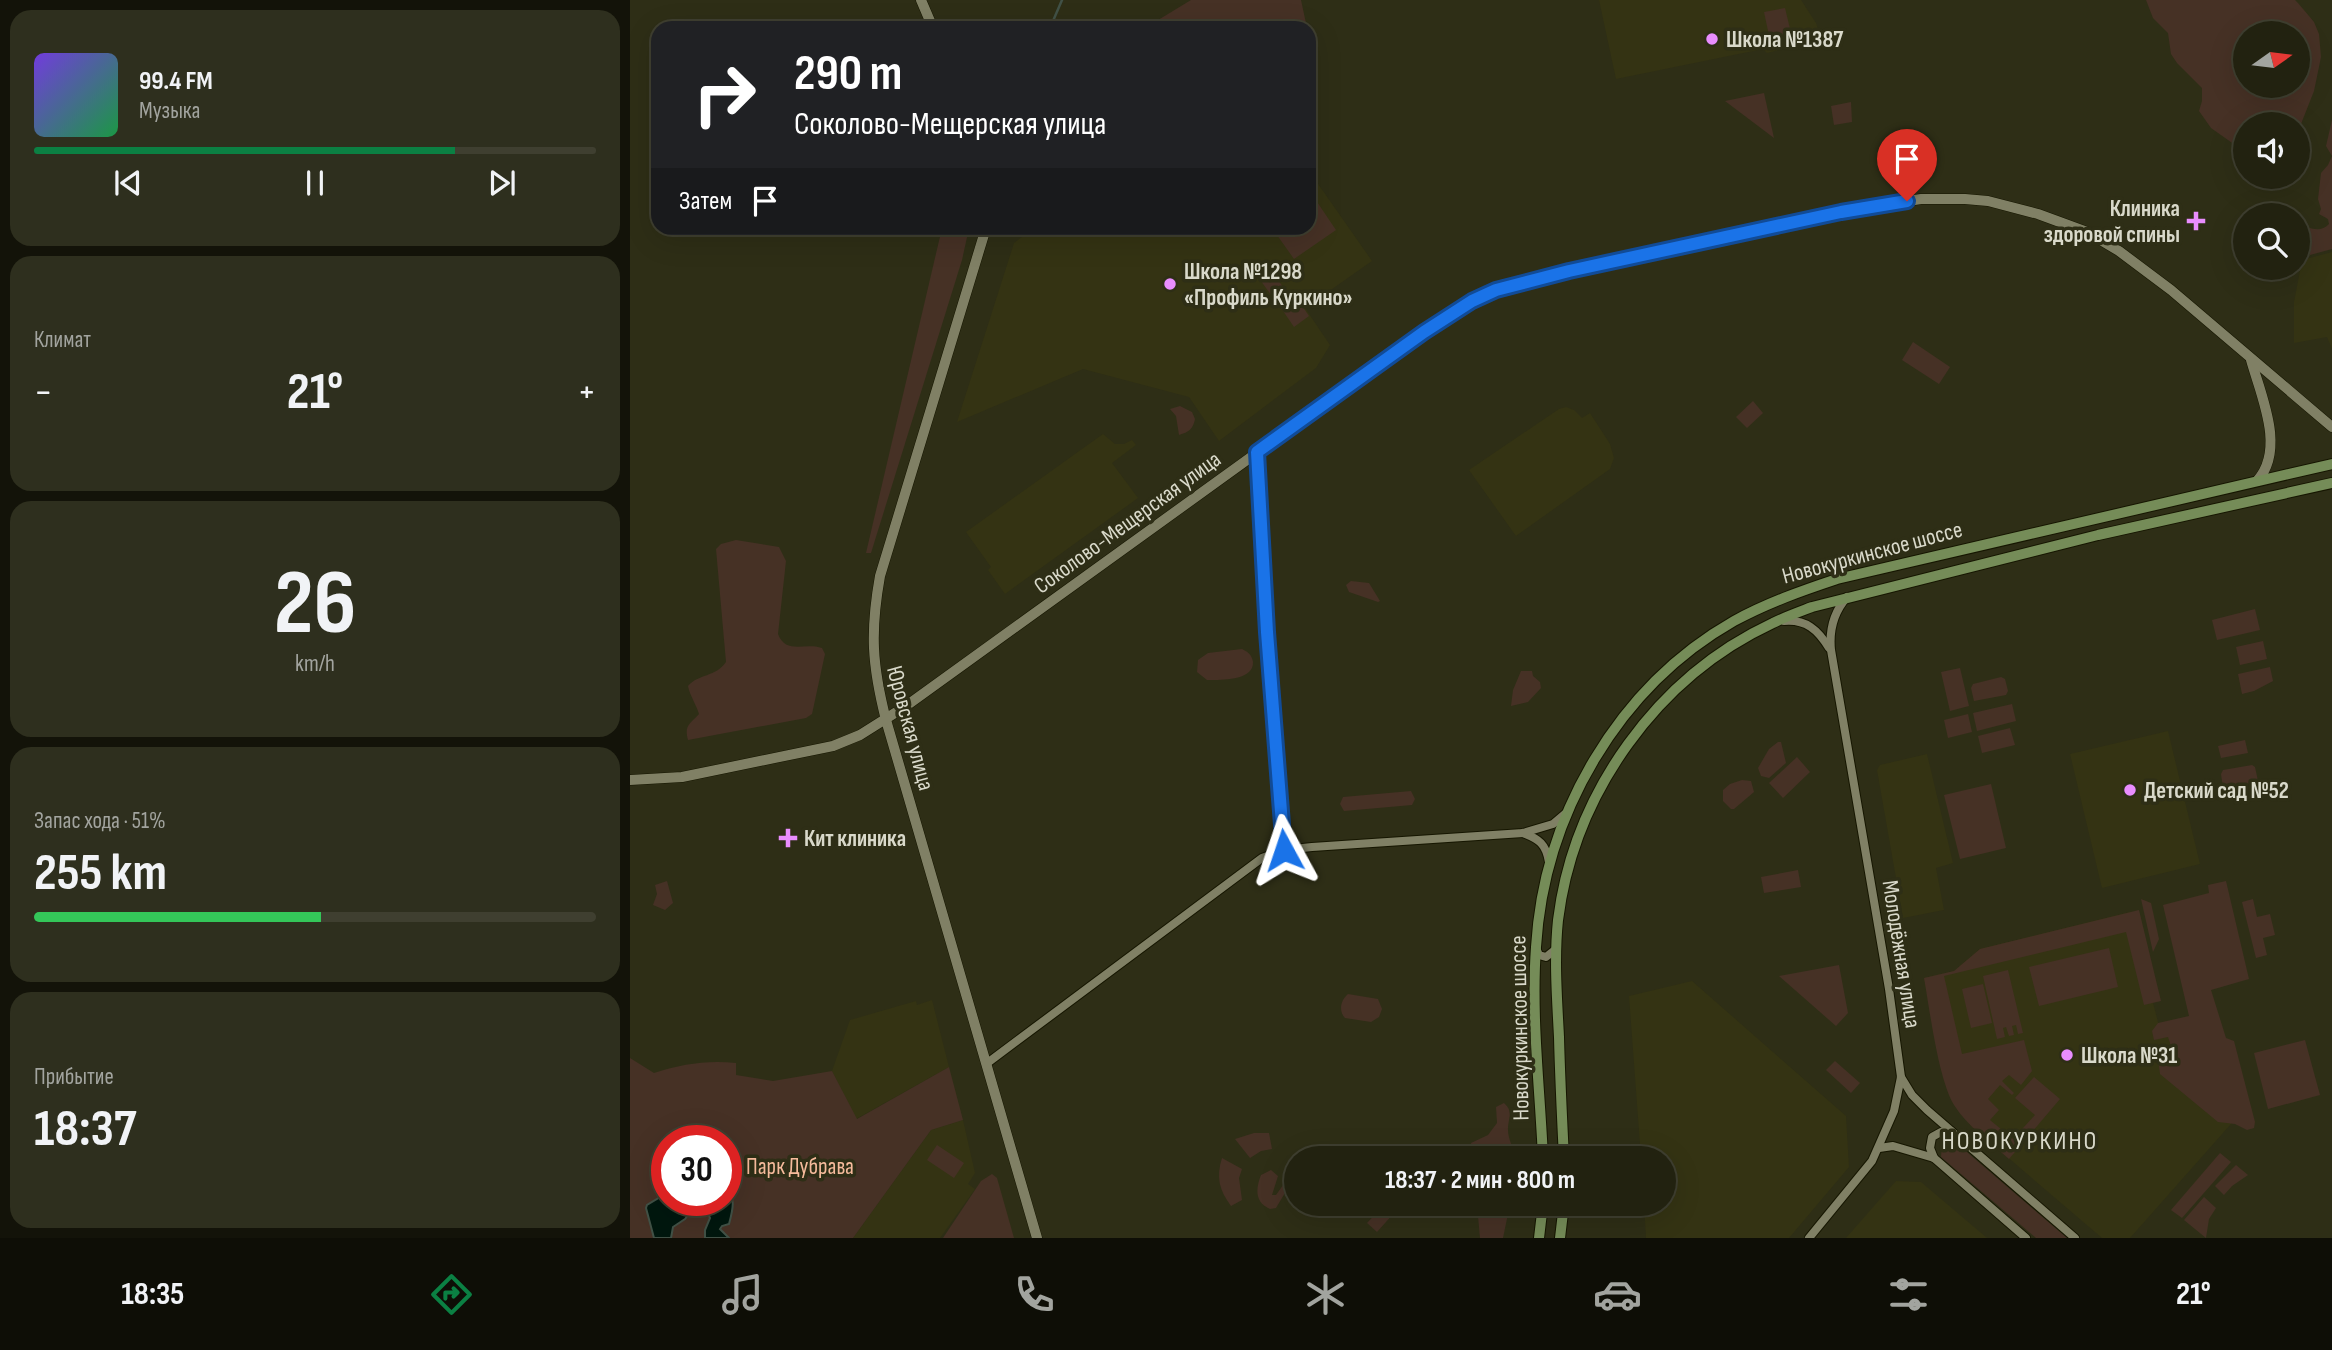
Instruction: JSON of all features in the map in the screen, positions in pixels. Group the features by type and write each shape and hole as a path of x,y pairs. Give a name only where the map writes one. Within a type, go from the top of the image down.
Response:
{"main road":[{"name":"Новокуркинское шоссе","path":"1542,1146 1535,980 1542,890 1566,813 1596,756 1654,682 1701,643 1790,594 1885,566 2332,464"},
{"name":"Новокуркинское шоссе","path":"1564,1146 1556,949 1562,895 1574,849 1591,805 1616,761 1658,707 1693,674 1714,657 1773,622 1847,597 2098,535 2332,482"},
{"path":"1539,1238 1542,1216"},
{"path":"1560,1238 1563,1216"}],"street":[{"path":"921,0 930,21"},
{"name":"Соколово-Мещерская улица","path":"630,780 682,777 833,746 860,735 886,720 1424,332 1472,301 1496,290 1571,271 1848,211 1912,200 1989,201 2038,214 2087,232 2119,251 2171,290 2332,427"},
{"name":"Юровская улица","path":"984,235 880,576 873,624 873,656 886,720 1037,1238"},
{"path":"2251,359 2266,414 2270,449 2269,463 2257,481"},
{"path":"1257,452 1267,632 1284,850"},
{"name":"Молодёжная улица","path":"1809,1238 1859,1179 1879,1147 1894,1111 1902,1077 1831,650 1834,617 1847,597"},
{"path":"1773,622 1789,620 1811,625 1831,650"},
{"path":"986,1064 1262,858 1284,850 1523,833 1553,824 1566,813"},
{"path":"1523,833 1539,838 1545,846 1549,863"},
{"path":"1536,948 1539,954 1546,957 1556,949"},
{"path":"1902,1077 1912,1095 2075,1238"},
{"path":"1934,1158 1930,1148 1932,1137 1951,1131"},
{"path":"1879,1147 1893,1146 1934,1158 2026,1238"}],"shaded area":[{"name":"Школа №1387","path":"1599,0 1801,0 1819,32 1815,41 1767,53 1763,49 1616,79"},
{"name":"Школа №1298 «Профиль Куркино»","path":"1316,181 1372,261 1305,308 1330,345 1316,368 1219,441 1189,397 1083,369 957,422 1014,243 1024,235 1316,235"},
{"path":"2332,252 2332,349 2327,337 2294,343 2294,302 2298,280 2310,280 2310,258"},
{"path":"1566,407 1582,418 1590,413 1610,444 1614,458 1610,469 1516,536 1469,470 1559,409"},
{"path":"1103,434 1115,444 1132,440 1136,445 1112,463 1138,498 1005,594 988,570 991,567 966,532"},
{"name":"Детский сад №52","path":"2168,731 2200,864 2102,888 2070,754"},
{"path":"1927,754 1953,863 1936,868 1944,910 1903,918 1877,770 1880,765"},
{"name":"Школа №31","path":"2130,912 2160,1030 2165,1029 2246,1107 2130,1238 2102,1238 1971,1126 1944,1079 1924,978 1954,971 1980,949"},
{"path":"1692,981 1846,1116 1849,1167 1789,1238 1646,1238 1645,1216 1676,1216 1676,1146 1640,1146 1629,996"},
{"path":"932,1000 949,1067 856,1119 832,1071 850,1020 916,1001 917,1005"},
{"path":"963,1120 975,1173 968,1184 975,1189 940,1238 853,1238 931,1130"},
{"path":"1896,1181 1921,1182 1987,1238 1846,1238"},
{"path":"651,1203 651,1216 687,1216 673,1227 671,1238 654,1238 647,1205"},
{"path":"709,1216 731,1216 729,1224 720,1229 729,1238 705,1238"}],"green space":[{"path":"1191,0 1301,0 1306,21 1156,21"},
{"path":"2146,0 2295,0 2314,22 2319,34 2321,57 2314,91 2306,112 2233,112 2233,144 2211,128 2199,111 2202,88 2171,54 2168,33 2153,18"},
{"path":"1785,8 1793,41 1771,45 1764,12"},
{"path":"1764,93 1774,138 1725,101"},
{"path":"1851,102 1852,122 1834,125 1831,106"},
{"path":"2332,120 2332,156 2326,146"},
{"path":"2332,156 2332,249 2310,255 2310,228 2322,229 2329,224 2328,219 2319,214 2321,209 2318,199 2321,173"},
{"path":"1316,200 1336,230 1294,259 1277,235 1316,235"},
{"path":"940,235 967,235 871,553 866,553"},
{"path":"1270,269 1286,291 1274,299 1258,277"},
{"path":"1292,291 1309,316 1294,327 1277,302"},
{"path":"1913,342 1950,367 1939,384 1902,360"},
{"path":"1753,401 1763,413 1747,428 1736,417"},
{"path":"1180,406 1192,412 1195,419 1190,430 1179,435 1176,416 1170,409"},
{"path":"736,540 779,547 786,561 778,634 786,644 822,648 825,654 812,714 806,718 688,740 687,728 699,714 688,686 726,662 716,549 721,544"},
{"path":"1351,581 1369,583 1380,601 1349,592 1346,585"},
{"path":"2255,609 2260,630 2217,640 2212,620"},
{"path":"2263,641 2267,659 2240,665 2236,647"},
{"path":"1242,649 1252,657 1252,668 1248,673 1228,679 1207,680 1197,672 1198,660 1208,653"},
{"path":"2270,667 2273,681 2242,694 2238,674"},
{"path":"1960,668 1969,706 1950,711 1941,672"},
{"path":"1521,671 1532,671 1541,688 1528,702 1511,706 1513,690"},
{"path":"2001,677 2005,679 2008,691 2006,695 1974,701 1971,688 1973,684"},
{"path":"2012,704 2016,721 1977,731 1973,713"},
{"path":"1968,714 1972,732 1948,738 1944,720"},
{"path":"2010,728 2015,745 1982,753 1978,736"},
{"path":"2245,740 2248,753 2221,758 2218,746"},
{"path":"1781,742 1786,763 1769,778 1761,776 1758,768 1769,749"},
{"path":"1797,757 1810,772 1783,798 1769,783"},
{"path":"2252,765 2255,767 2258,781 2223,788 2223,770"},
{"path":"1742,780 1751,781 1754,792 1731,809 1723,801 1723,790"},
{"path":"1991,784 2006,848 1960,859 1944,795"},
{"path":"1411,791 1415,799 1412,805 1344,811 1340,804 1343,797"},
{"path":"1798,870 1801,887 1764,893 1761,877"},
{"path":"667,881 673,903 665,910 653,905 657,894 655,885"},
{"path":"2226,881 2249,979 2211,990 2226,1038 2234,1041 2255,1122 2254,1128 2247,1130 2235,1124 2218,1122 2160,1074 2158,1059 2174,1055 2168,1037 2154,1040 2152,1031 2158,1023 2189,1016 2163,905 2209,893 2208,885"},
{"path":"2141,899 2151,903 2159,939 2153,952"},
{"path":"2253,899 2257,917 2270,914 2275,935 2263,938 2267,955 2256,958 2242,902"},
{"path":"2139,910 2161,1001 2144,1005 2126,932 1944,976 1962,1054 2024,1040 2032,1071 2021,1085 2009,1075 2002,1081 2014,1093 2012,1095 2000,1085 1988,1099 1999,1110 1990,1120 2013,1139 2035,1115 2015,1098 2034,1077 2060,1099 2009,1159 1966,1120 1948,1093 1935,1044 1924,978 1954,971 1980,949"},
{"path":"2109,948 2118,987 2039,1006 2029,967"},
{"path":"1839,965 1848,1013 1836,1026 1779,976"},
{"path":"2008,970 2023,1033 2018,1034 2016,1025 2012,1026 2014,1035 2009,1036 2006,1027 2003,1028 2005,1037 1997,1039 1983,976"},
{"path":"1983,984 1992,1023 1971,1028 1962,989"},
{"path":"1348,994 1378,999 1382,1009 1379,1017 1371,1022 1345,1018 1341,1005"},
{"path":"2305,1040 2320,1095 2268,1109 2254,1053"},
{"name":"Парк Дубрава","path":"630,1058 654,1073 695,1064 736,1063 736,1075 773,1081 832,1071 857,1119 949,1067 963,1120 931,1130 853,1238 630,1238"},
{"path":"1835,1061 1860,1083 1851,1093 1826,1070"},
{"path":"1504,1103 1510,1112 1508,1133 1512,1146 1472,1146 1471,1143 1488,1135 1497,1123 1496,1107"},
{"path":"1254,1133 1269,1133 1272,1149 1261,1151 1250,1158 1235,1139"},
{"path":"1954,1141 2067,1238 2036,1238 1941,1157 1942,1145"},
{"path":"937,1145 964,1163 954,1178 927,1160"},
{"path":"2220,1153 2231,1162 2182,1218 2171,1210"},
{"path":"1222,1158 1242,1169 1239,1178 1242,1200 1231,1206 1220,1183"},
{"path":"2236,1165 2248,1175 2224,1195 2215,1186"},
{"path":"1271,1170 1278,1176 1272,1195 1276,1195 1284,1184 1284,1194 1276,1208 1270,1209 1259,1199 1257,1190 1261,1175"},
{"path":"992,1174 997,1178 1014,1238 943,1238 981,1181"},
{"path":"2204,1197 2216,1208 2209,1219 2206,1238 2184,1220"},
{"path":"1374,1216 1391,1216 1377,1232 1367,1223"},
{"path":"1478,1216 1508,1216 1503,1238 1480,1238"}],"waterway":[{"path":"1053,21 1062,0"}],"place":[{"name":"Школа №1387","path":"1712,39"},
{"name":"Клиника здоровой спины","path":"2196,221"},
{"name":"Школа №1298 «Профиль Куркино»","path":"1170,284"},
{"name":"Детский сад №52","path":"2130,790"},
{"name":"Кит клиника","path":"788,838"},
{"name":"Школа №31","path":"2067,1055"}],"district":[{"name":"НОВОКУРКИНО","path":"2020,1140"}],"route":[{"path":"1284,850 1267,632 1257,452 1424,332 1472,301 1496,290 1520,282 1841,212 1907,201"}]}
